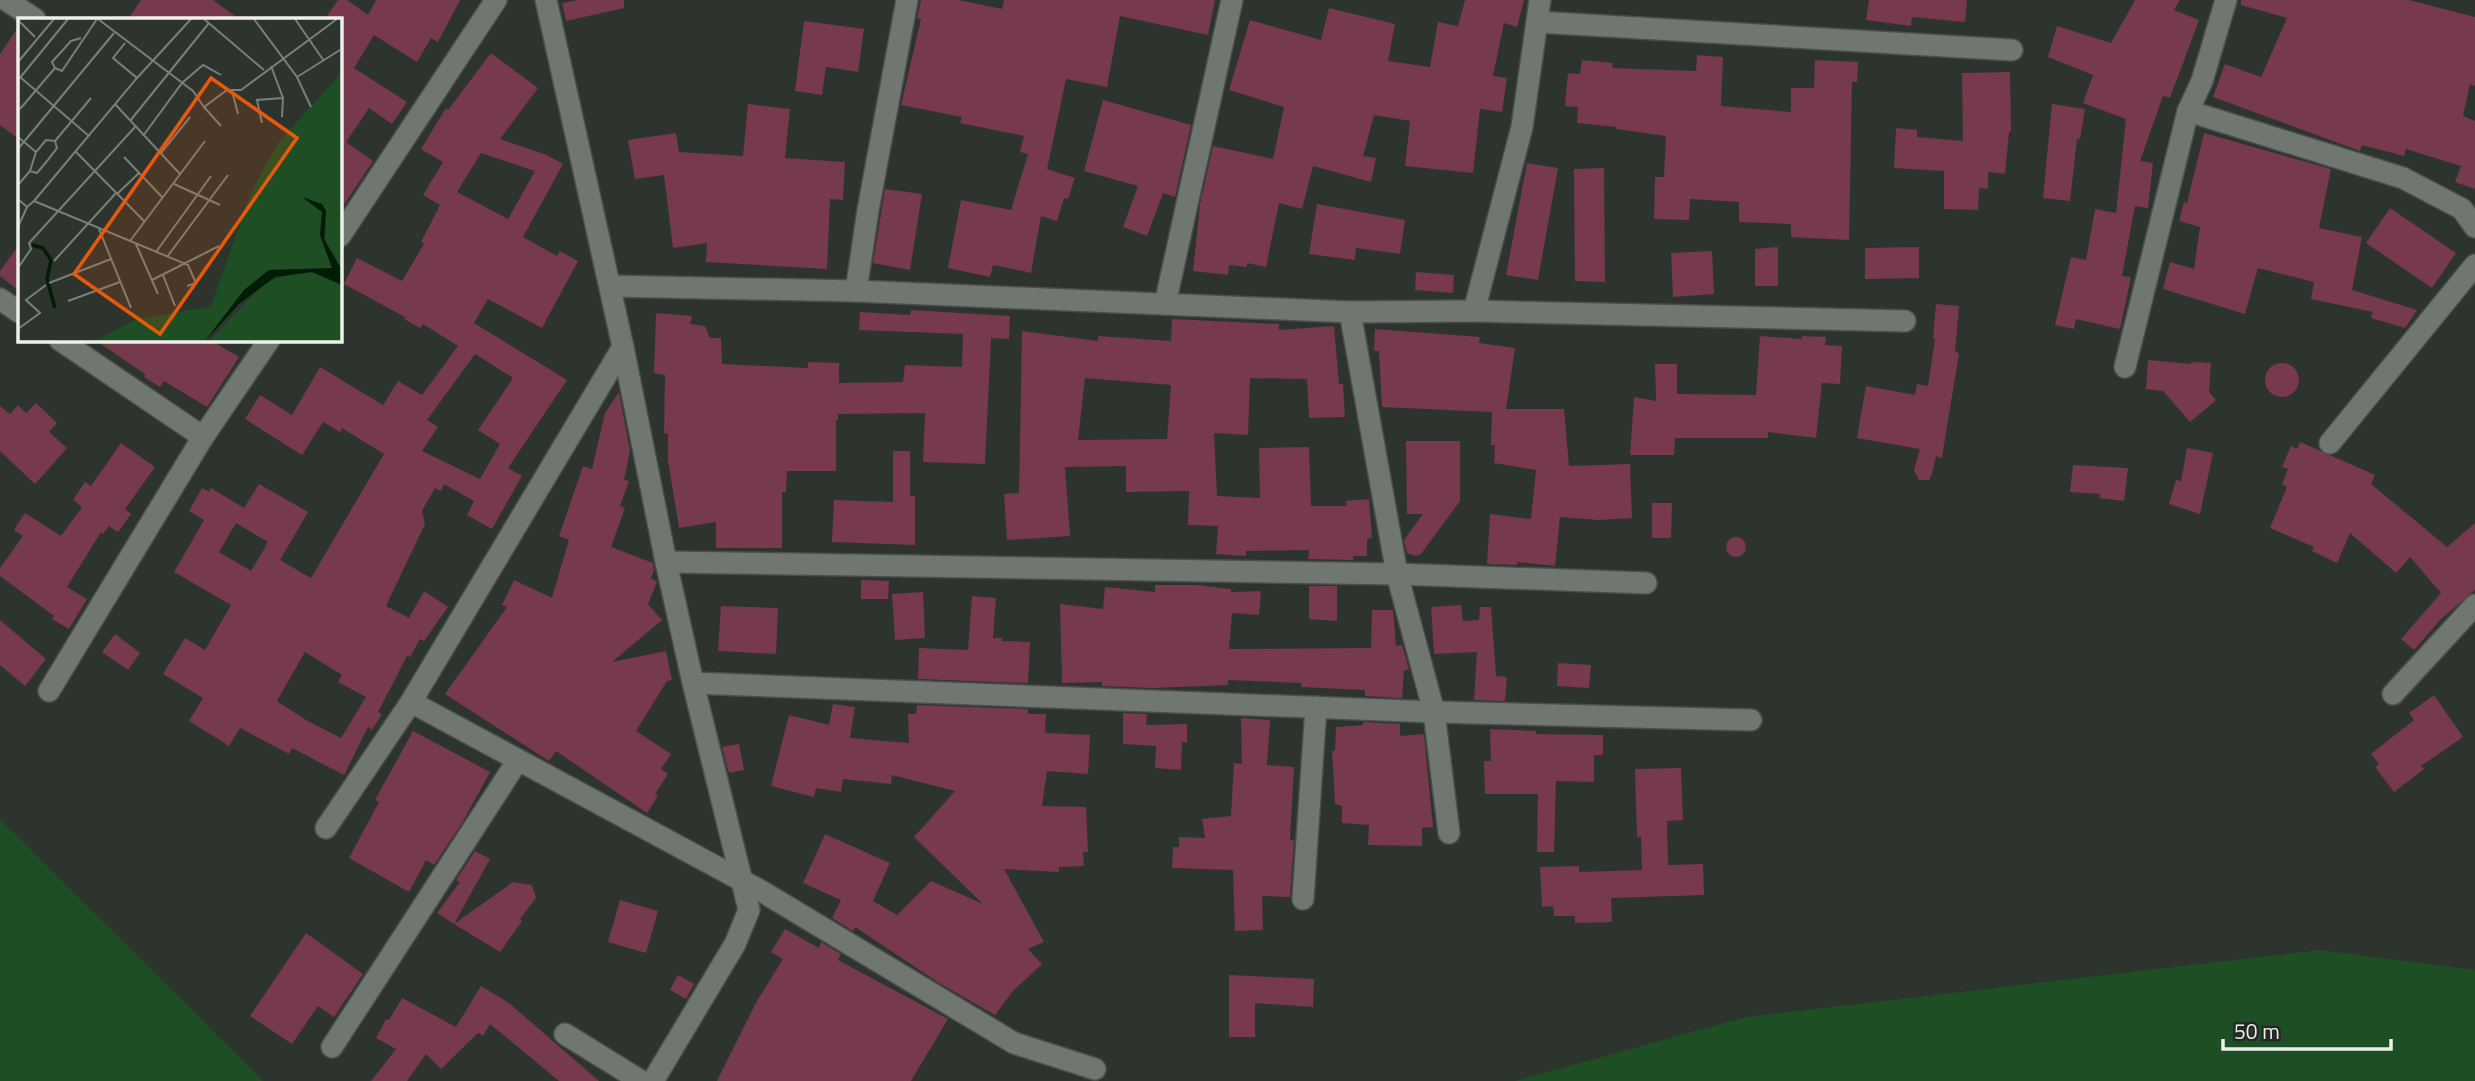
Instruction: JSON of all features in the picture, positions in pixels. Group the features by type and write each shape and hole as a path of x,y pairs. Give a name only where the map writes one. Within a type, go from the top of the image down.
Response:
{"street":[{"path":"6,0 33,18"},
{"path":"342,229 496,0"},
{"path":"546,0 610,286 666,562 749,910 735,944 653,1081"},
{"path":"856,291 868,210 907,0"},
{"path":"1165,304 1232,0"},
{"path":"1474,312 1522,127 1540,0"},
{"path":"2125,367 2188,111 2202,80 2226,0"},
{"path":"1536,22 2012,50"},
{"path":"2188,111 2403,178 2462,209 2475,228"},
{"path":"2330,443 2475,265"},
{"path":"610,286 856,291 1350,312 1905,321"},
{"path":"0,299 18,311"},
{"path":"1350,312 1397,574 1434,712 1449,833"},
{"path":"61,341 203,437"},
{"path":"48,691 203,437 268,341"},
{"path":"326,828 411,702 623,347"},
{"path":"666,562 1397,574 1646,583"},
{"path":"2393,694 2475,605"},
{"path":"693,683 1434,712 1751,720"},
{"path":"411,702 742,881 1014,1044 1095,1069"},
{"path":"1303,899 1316,707"},
{"path":"332,1047 518,760"},
{"path":"565,1034 641,1081"}],"green space":[{"path":"0,819 263,1081 0,1081"},
{"path":"2320,950 2475,970 2475,1081 1515,1081 1746,1017"}],"building":[{"path":"141,0 213,0 238,18 129,18"},
{"path":"338,0 347,0 368,15 376,0 460,0 438,42 431,38 417,62 374,35 354,68 407,102 392,124 369,108 346,142 373,161 341,209 341,18 326,18"},
{"path":"578,0 624,0 624,8 566,21 562,3"},
{"path":"921,0 958,0 1002,9 1004,0 1215,0 1208,35 1120,16 1107,87 1066,79 1047,169 1075,178 1068,199 1064,198 1057,221 1041,216 1031,273 993,265 990,277 948,268 961,200 1011,210 1028,154 1020,152 1024,136 960,123 962,117 901,105 921,19 917,19"},
{"path":"1465,0 1524,0 1517,27 1504,23 1493,76 1507,78 1502,112 1480,109 1473,173 1405,166 1410,121 1374,115 1363,156 1376,158 1371,182 1313,166 1302,209 1279,203 1266,267 1247,263 1247,267 1229,265 1228,275 1193,271 1200,204 1213,146 1273,159 1284,107 1229,90 1250,20 1321,40 1329,8 1395,24 1388,61 1430,67 1438,22 1458,26"},
{"path":"1869,0 1967,0 1965,22 1912,17 1911,26 1866,20"},
{"path":"2135,0 2180,0 2174,10 2199,20 2170,98 2163,96 2140,161 2153,163 2148,208 2135,206 2122,276 2131,277 2120,329 2076,319 2074,329 2055,325 2071,257 2086,260 2095,209 2116,213 2126,119 2083,103 2093,75 2048,57 2057,26 2111,43"},
{"path":"2241,0 2409,0 2475,17 2475,86 2470,84 2463,116 2475,121 2475,189 2455,182 2461,166 2406,149 2404,156 2362,145 2360,151 2213,97 2225,64 2261,77 2287,18 2241,5"},
{"path":"804,21 864,29 858,72 826,67 822,95 795,91"},
{"path":"18,27 18,138 0,125 0,54"},
{"path":"491,53 538,88 500,139 547,155 563,164 523,237 557,256 560,251 578,261 542,328 488,299 474,323 567,380 508,468 522,476 492,529 467,515 474,501 444,484 441,491 435,488 422,511 425,524 386,606 409,618 424,591 448,607 424,641 420,639 410,657 407,656 378,712 382,714 372,730 368,727 344,775 292,748 289,754 240,728 229,746 189,721 203,698 163,674 185,638 205,650 231,605 174,572 204,520 189,511 202,488 209,492 211,488 244,508 259,484 308,512 280,560 311,578 384,454 342,428 340,432 323,422 302,455 245,419 260,395 292,415 320,367 383,405 398,381 422,395 458,346 423,324 420,328 344,284 357,258 402,281 424,244 421,242 440,205 423,195 443,162 421,149 446,108 448,110","holes":["481,153 535,171 508,219 457,192","475,354 513,378 478,430 500,444 480,479 422,451 438,427 427,420","236,523 268,542 251,571 219,552","305,652 342,675 338,682 366,697 341,738 277,701"]},
{"path":"1697,55 1723,57 1721,106 1791,112 1791,88 1814,88 1815,60 1858,62 1857,82 1852,82 1849,240 1791,237 1791,224 1739,222 1739,202 1690,199 1689,220 1654,219 1655,177 1664,177 1666,136 1577,123 1578,107 1565,106 1568,73 1580,74 1582,60 1613,63 1612,68 1696,71"},
{"path":"2010,72 2011,131 2005,174 1988,172 1988,189 1979,188 1978,210 1944,209 1944,171 1894,168 1896,128 1917,130 1917,137 1963,141 1962,73"},
{"path":"1103,100 1191,125 1175,197 1163,193 1147,236 1123,227 1138,186 1084,171"},
{"path":"748,104 790,109 785,158 845,162 843,200 830,199 827,269 706,262 707,243 673,248 664,175 635,179 628,140 676,133 679,152 743,156"},
{"path":"2052,104 2085,109 2080,139 2077,139 2070,201 2043,198"},
{"path":"2204,133 2331,169 2319,228 2362,237 2352,290 2417,310 2405,328 2371,318 2373,312 2311,299 2314,282 2258,268 2245,314 2163,289 2170,262 2194,269 2200,227 2179,221 2184,202 2187,203"},
{"path":"1527,163 1558,168 1538,280 1506,275"},
{"path":"1604,168 1605,282 1575,281 1574,169"},
{"path":"885,189 922,194 910,270 873,263"},
{"path":"1317,204 1405,220 1400,254 1356,248 1355,260 1309,254"},
{"path":"2390,208 2456,253 2432,288 2366,243"},
{"path":"18,246 18,290 0,276 0,271"},
{"path":"1778,247 1778,286 1755,286 1755,249"},
{"path":"1919,247 1919,278 1865,279 1865,248"},
{"path":"1712,251 1714,294 1673,297 1671,253"},
{"path":"1416,272 1454,275 1453,293 1415,290"},
{"path":"1936,304 1959,306 1955,352 1959,353 1942,458 1936,456 1929,480 1919,480 1914,470 1920,449 1857,438 1866,386 1915,395 1917,384 1928,386 1935,339"},
{"path":"911,310 1010,316 1009,339 991,338 985,464 923,462 925,413 838,414 836,471 787,471 786,492 782,492 782,548 716,548 716,522 679,528 668,461 668,434 664,433 665,375 654,373 656,313 692,316 690,324 705,326 710,338 721,338 722,364 808,368 808,362 839,363 839,383 903,382 905,365 962,367 963,334 859,330 860,312 910,315"},
{"path":"1172,319 1279,324 1279,330 1334,326 1345,417 1309,418 1307,379 1250,378 1248,435 1214,433 1217,496 1260,498 1259,448 1309,447 1311,506 1347,506 1346,501 1369,499 1372,538 1367,539 1367,556 1353,556 1353,560 1308,559 1309,550 1246,551 1246,556 1216,554 1218,526 1188,525 1189,491 1126,492 1126,466 1065,467 1070,536 1007,540 1004,494 1019,493 1022,331 1098,341 1098,336 1171,341","holes":["1085,378 1171,385 1167,439 1078,440"]},
{"path":"1375,329 1480,337 1479,343 1515,348 1506,409 1564,409 1569,466 1630,464 1632,518 1598,520 1560,517 1555,566 1517,562 1517,565 1487,564 1490,514 1531,519 1536,470 1494,463 1495,445 1491,445 1492,412 1382,407 1379,351 1374,351"},
{"path":"1760,336 1802,339 1802,336 1826,337 1825,345 1842,346 1840,384 1822,383 1816,438 1768,432 1768,438 1675,438 1674,455 1630,455 1634,397 1656,401 1655,364 1677,364 1677,394 1756,395"},
{"path":"96,341 212,341 239,357 207,407 164,381 160,387 144,377 145,374"},
{"path":"2148,360 2211,363 2209,392 2216,400 2190,422 2163,391 2146,389"},
{"path":"2282,363 2294,368 2299,380 2294,392 2282,397 2270,392 2265,380 2270,368"},
{"path":"619,392 630,451 624,480 629,481 620,506 625,508 611,547 653,563 651,578 657,582 648,604 662,620 612,662 666,651 672,680 667,681 636,731 671,754 661,769 668,774 647,813 556,751 549,761 445,694 507,607 502,605 514,580 552,598 569,540 559,536 583,466 592,469 605,413"},
{"path":"36,403 57,423 49,432 67,448 35,484 0,451 0,406 10,414 18,405 26,413"},
{"path":"1406,441 1460,441 1460,501 1421,554 1415,556 1407,553 1404,540 1423,514 1407,514"},
{"path":"2300,442 2375,475 2371,484 2447,547 2475,523 2475,590 2441,619 2414,650 2401,639 2441,593 2410,557 2396,573 2350,533 2337,563 2312,551 2314,547 2270,528 2287,487 2282,484 2288,469 2282,467 2291,446 2297,449"},
{"path":"121,443 155,467 125,509 131,514 118,532 109,526 103,534 101,532 67,587 87,599 69,629 52,619 54,616 0,576 0,568 23,536 14,530 25,513 61,536 82,507 73,500 85,482 91,486"},
{"path":"2187,448 2213,453 2200,514 2169,504 2176,480 2181,481"},
{"path":"893,451 910,451 910,496 915,496 915,545 832,542 834,500 893,502"},
{"path":"2073,465 2128,468 2124,501 2099,498 2100,494 2070,492"},
{"path":"1652,503 1672,503 1671,538 1652,538"},
{"path":"1736,537 1743,540 1746,547 1743,554 1736,557 1729,554 1726,547 1729,540"},
{"path":"861,580 889,581 888,599 861,599"},
{"path":"1155,585 1196,585 1231,589 1231,592 1261,591 1259,615 1232,613 1229,649 1371,648 1372,610 1393,610 1396,646 1402,645 1409,669 1404,671 1402,698 1365,696 1365,690 1301,687 1301,683 1228,680 1228,685 1153,688 1102,686 1102,682 1062,683 1060,604 1103,609 1105,587 1155,592"},
{"path":"1309,586 1337,586 1337,621 1309,619"},
{"path":"923,592 925,638 895,640 892,594"},
{"path":"972,596 996,598 993,638 1030,642 1028,683 918,679 919,648 968,650"},
{"path":"1461,605 1463,621 1479,620 1480,607 1491,607 1496,676 1507,677 1505,701 1474,700 1477,652 1434,654 1431,607"},
{"path":"721,606 778,608 776,654 718,651"},
{"path":"0,620 46,659 25,686 0,665"},
{"path":"115,634 140,653 128,670 102,652"},
{"path":"1558,663 1591,665 1589,688 1557,686"},
{"path":"2434,695 2463,737 2421,766 2424,769 2394,792 2375,767 2379,764 2371,754 2414,720 2409,713"},
{"path":"833,704 855,707 850,738 909,743 908,714 916,714 917,705 1028,709 1028,714 1046,714 1045,733 1090,735 1088,774 1047,771 1042,806 1086,807 1088,852 1083,852 1084,866 1059,867 1059,872 1004,869 1044,942 1028,949 1042,964 1013,991 995,1015 939,983 855,927 853,931 832,918 841,900 803,883 825,834 890,863 873,901 897,915 931,881 983,904 914,837 955,791 892,775 891,784 843,779 841,792 816,788 814,797 771,786 789,715 829,725"},
{"path":"1123,713 1147,714 1146,725 1187,724 1187,742 1182,742 1181,770 1155,768 1156,746 1123,744"},
{"path":"1241,718 1270,720 1267,765 1294,767 1290,840 1294,840 1290,897 1262,896 1263,930 1235,931 1233,870 1172,868 1173,847 1179,847 1179,837 1205,838 1202,819 1231,816 1234,763 1242,764"},
{"path":"1363,722 1400,724 1400,736 1424,734 1433,827 1422,828 1422,846 1368,845 1369,825 1342,823 1342,806 1335,804 1332,751 1335,751 1336,727 1363,725"},
{"path":"1490,729 1536,731 1536,734 1603,735 1603,755 1594,755 1594,782 1556,781 1554,852 1537,852 1538,794 1485,794 1484,761 1491,761"},
{"path":"413,731 490,772 462,823 434,865 426,860 409,892 349,858 379,802 375,800"},
{"path":"739,744 744,770 729,773 722,747"},
{"path":"1681,768 1683,820 1667,821 1668,865 1703,864 1704,895 1611,898 1612,922 1575,923 1575,916 1554,916 1553,906 1542,907 1540,867 1579,866 1579,872 1642,870 1641,837 1637,837 1635,769"},
{"path":"475,851 490,859 454,924 437,913 460,882 456,880"},
{"path":"513,882 532,885 536,898 500,952 454,924"},
{"path":"620,900 658,911 646,953 608,942"},
{"path":"785,929 819,948 821,942 841,954 838,960 948,1019 911,1081 717,1081 757,1001 783,959 771,952"},
{"path":"306,933 363,974 334,1017 318,1006 292,1044 250,1016"},
{"path":"678,975 694,984 686,999 670,990"},
{"path":"1229,975 1314,979 1313,1007 1255,1003 1255,1037 1229,1037"},
{"path":"481,986 509,1003 599,1081 559,1081 490,1024 483,1036 478,1033 441,1069 426,1054 407,1081 371,1081 396,1049 376,1038 402,998 456,1027"}]}
